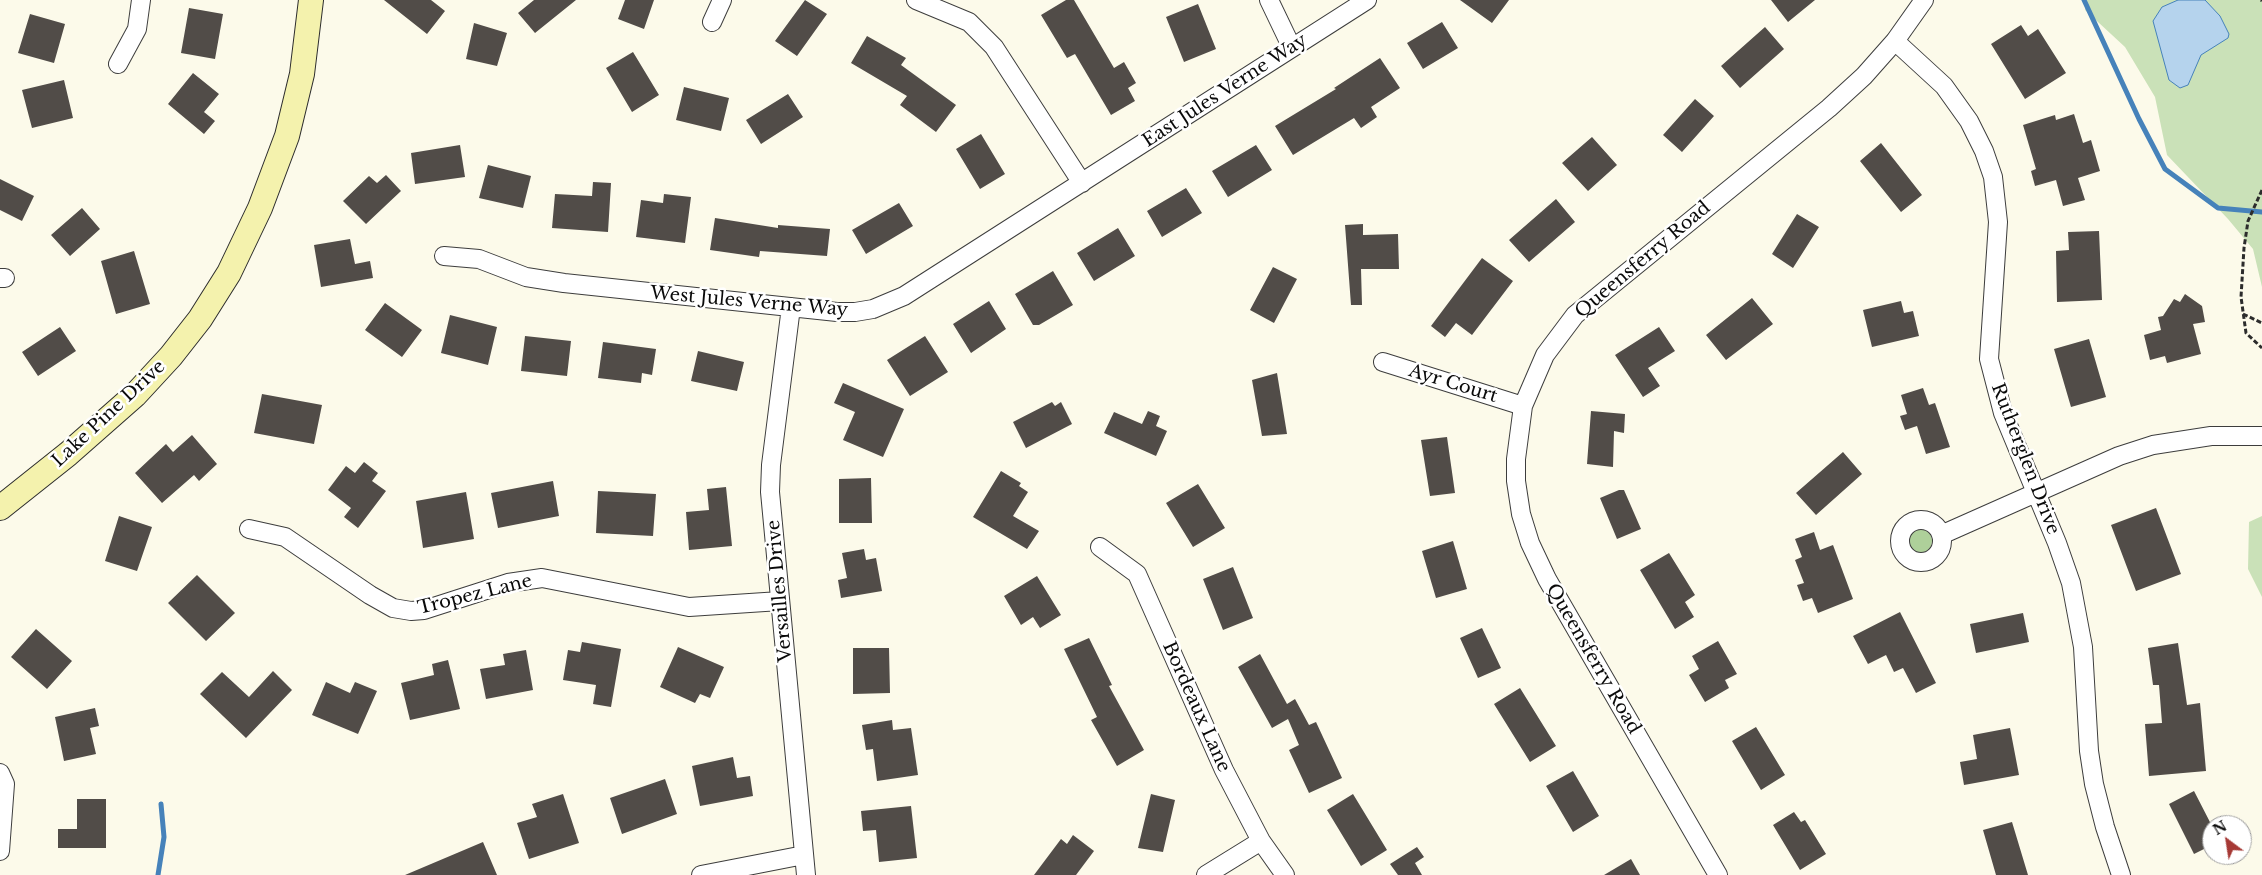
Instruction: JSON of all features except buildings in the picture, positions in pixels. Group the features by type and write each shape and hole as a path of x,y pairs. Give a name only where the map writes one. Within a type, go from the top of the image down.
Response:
{"main road":[{"name":"Lake Pine Drive","path":"0,508 68,454 135,395 171,356 200,319 224,280 260,208 287,136 302,74 311,0"}],"street":[{"path":"118,64 138,29 141,0"},
{"path":"712,22 722,0"},
{"path":"916,0 969,22 994,47 1082,183"},
{"path":"1269,0 1292,48"},
{"name":"East Jules Verne Way","path":"1082,183 1367,0"},
{"name":"Queensferry Road","path":"1718,875 1547,580 1530,543 1521,514 1516,481 1516,459 1523,406 1545,355 1575,315 1829,108 1864,76 1895,41 1924,0"},
{"name":"Rutherglen Drive","path":"1895,41 1944,86 1964,114 1984,151 1993,178 1998,222 1989,359 2003,413 2057,543 2075,600 2083,647 2089,751 2094,784 2105,827 2121,875"},
{"name":"West Jules Verne Way","path":"444,256 479,260 526,277 564,283 791,308 856,312 873,309 904,296 1082,183"},
{"name":"Versailles Drive","path":"791,308 771,465 770,492 806,875"},
{"name":"Ayr Court","path":"1383,362 1523,406"},
{"path":"1941,535 2119,456 2153,445 2211,436 2262,436"},
{"name":"Tropez Lane","path":"250,529 285,538 370,595 393,608 411,611 424,610 508,583 542,578 689,607 780,601"},
{"name":"Bordeaux Lane","path":"1100,547 1137,574 1224,770 1261,841 1285,875"},
{"path":"0,773 5,784 0,851"},
{"path":"1206,875 1261,841"},
{"path":"701,875 804,854"}],"path":[{"path":"2262,190 2248,221 2243,258 2241,297 2246,333 2262,348"},
{"path":"2243,314 2262,323"}],"green space":[{"path":"2087,0 2262,0 2262,287 2253,249 2228,219 2167,155 2155,97 2125,47 2085,10"},
{"path":"2262,516 2262,597 2248,569 2249,522"},
{"path":"1920,529 1928,533 1932,541 1928,549 1920,553 1912,549 1908,541 1912,533"}],"water":[{"path":"2178,0 2205,0 2220,16 2229,34 2228,38 2201,55 2188,85 2180,88 2169,80 2153,21 2162,7"}],"waterway":[{"path":"2084,0 2139,119 2165,169 2218,208 2262,212"},
{"path":"158,875 164,837 161,804"}]}
